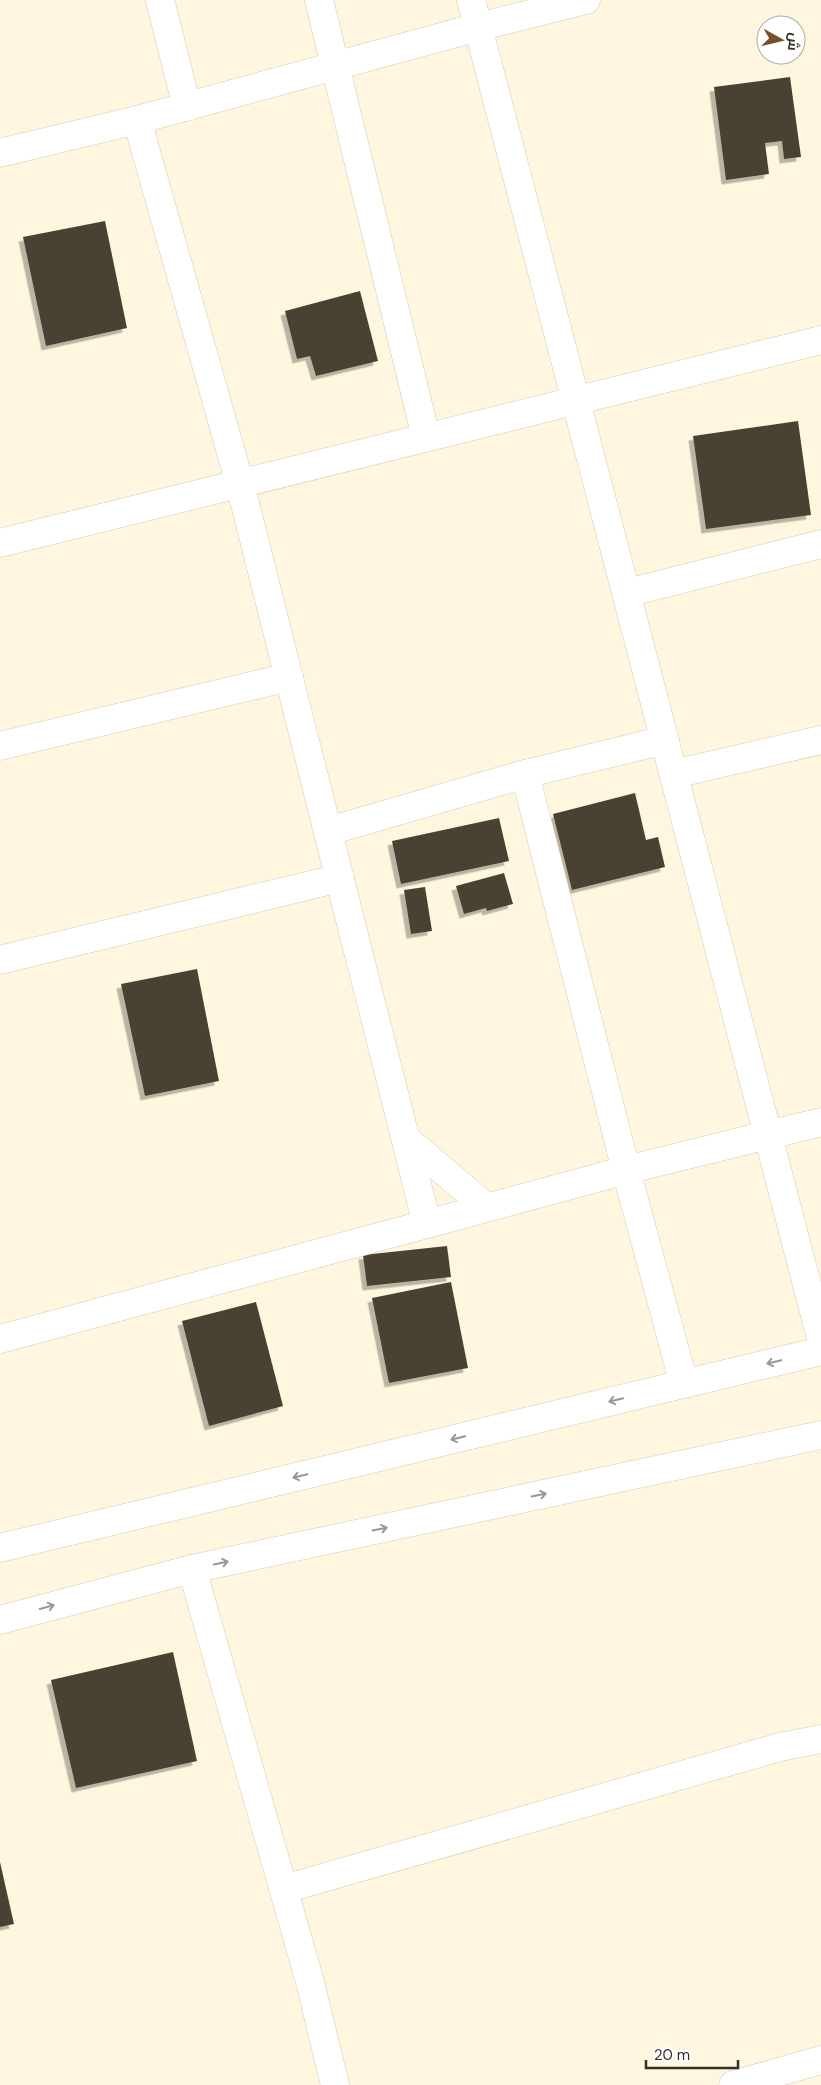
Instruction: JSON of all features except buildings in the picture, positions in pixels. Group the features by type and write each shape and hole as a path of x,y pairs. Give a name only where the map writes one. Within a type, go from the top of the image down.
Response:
{"street":[{"path":"160,0 187,107"},
{"path":"319,0 426,437"},
{"path":"471,0 821,1338"},
{"path":"0,153 187,107 478,27 586,0"},
{"path":"137,120 240,484 427,1224"},
{"path":"0,543 821,340"},
{"path":"626,593 821,544"},
{"path":"0,746 289,677"},
{"path":"329,831 525,774 665,740"},
{"path":"674,774 821,740"},
{"path":"525,774 626,1170 684,1384"},
{"path":"0,960 340,878"},
{"path":"0,1339 486,1207 768,1133 821,1122"},
{"path":"406,1139 486,1207"},
{"path":"0,1548 821,1351"},
{"path":"0,1620 192,1569 821,1435"},
{"path":"192,1569 310,1982 335,2085"},
{"path":"284,1889 780,1747 821,1738"},
{"path":"733,2085 821,2060"}]}
